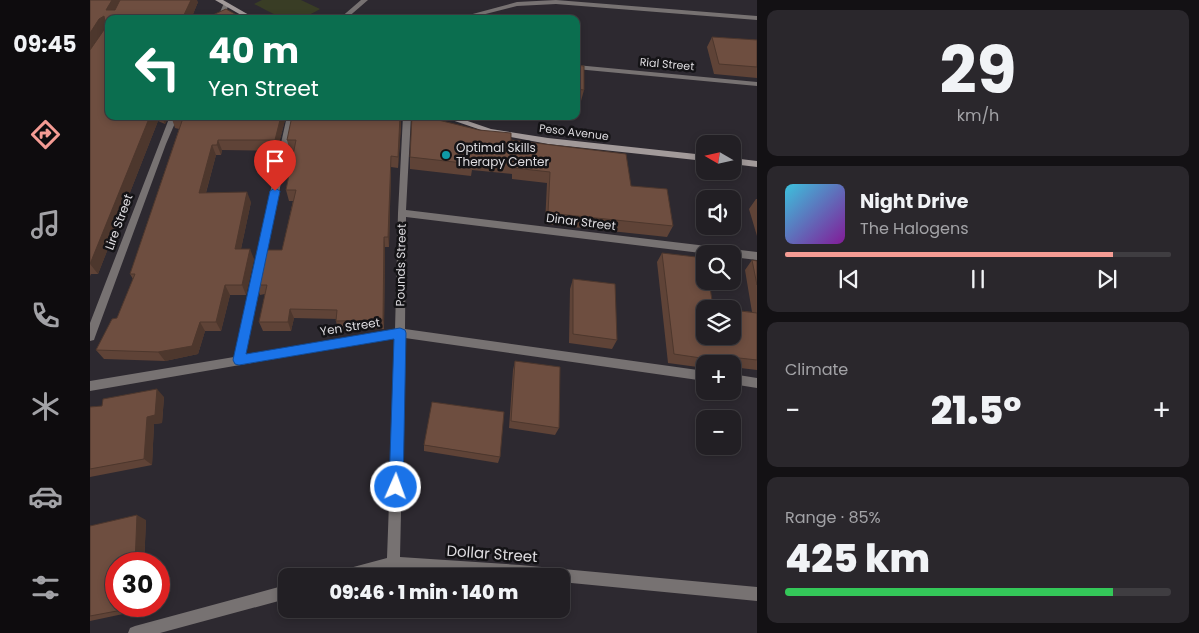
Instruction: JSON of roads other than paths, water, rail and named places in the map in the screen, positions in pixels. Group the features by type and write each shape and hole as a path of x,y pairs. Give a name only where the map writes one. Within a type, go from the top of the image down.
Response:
{"street":[{"path":"218,0 246,15"},
{"path":"347,15 365,0"},
{"path":"473,15 517,4 556,2 756,18"},
{"path":"222,15 226,4"},
{"name":"Rial Street","path":"580,67 756,84"},
{"name":"Lire Street","path":"90,337 172,120"},
{"path":"239,360 290,120"},
{"name":"Pounds Street","path":"394,563 406,120"},
{"name":"Peso Avenue","path":"456,120 490,131 548,141 696,157"},
{"path":"741,162 756,164"},
{"name":"Dinar Street","path":"402,213 756,256"},
{"name":"Yen Street","path":"90,386 400,333 696,375"},
{"path":"741,380 756,383"},
{"name":"Dollar Street","path":"376,568 394,563 520,572 756,594"},
{"path":"135,633 278,594"}],"place":[{"name":"Optimal Skills Therapy Center","path":"446,155"}]}
